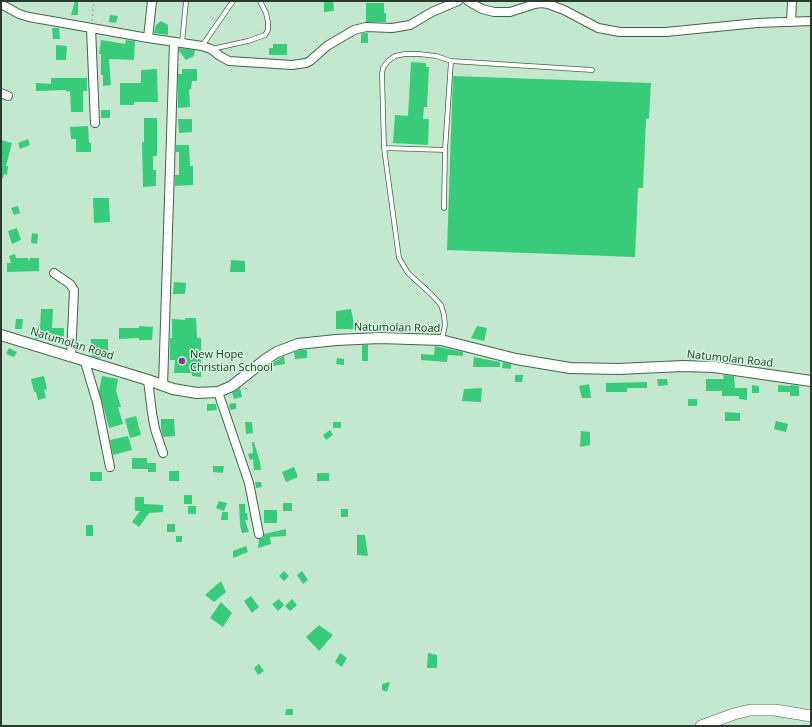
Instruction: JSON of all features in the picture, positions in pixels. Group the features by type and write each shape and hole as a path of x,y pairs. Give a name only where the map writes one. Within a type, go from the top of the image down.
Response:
{"main road":[{"path":"701,726 750,710 775,710 811,716"}],"street":[{"path":"148,38 152,1"},
{"path":"1,4 11,5 29,17 202,46 211,49 229,61 292,65 310,61 327,46 354,30 366,27 392,28 410,25 432,12 458,1"},
{"path":"468,1 482,9 494,12 510,12 541,3 548,4 564,10 598,28 620,32 666,32 757,23 811,21"},
{"path":"791,22 792,1"},
{"path":"91,28 95,123"},
{"path":"163,386 178,43"},
{"path":"54,273 70,284 74,290 71,357"},
{"name":"Natumolan Road","path":"1,335 85,362 148,380 163,386 189,393 205,394 218,392 239,381 266,358 298,344 336,340 380,338 441,340 516,358 570,368 618,369 683,366 714,367 811,381"},
{"path":"85,362 97,402 110,467"},
{"path":"148,380 155,429 163,453"},
{"path":"218,392 249,483 259,534"}],"lane":[{"path":"178,43 186,1"},
{"path":"202,46 233,1"},
{"path":"211,49 253,40 265,35 268,30 268,22 266,13 260,1"},
{"path":"441,340 445,325 441,305 408,273 399,258 384,148 383,68 388,61 395,56 405,54 436,56 451,62 592,70"},
{"path":"444,208 445,150 451,62"},
{"path":"384,148 445,150"}],"path":[{"path":"91,28 94,1"}],"building":[{"path":"75,1 78,1 78,15 71,15"},
{"path":"324,1 333,1 334,11 324,12"},
{"path":"366,3 384,3 386,22 366,22"},
{"path":"110,15 118,16 116,23 109,22"},
{"path":"161,21 168,25 168,35 154,33 156,25"},
{"path":"52,28 59,28 60,39 53,39"},
{"path":"368,33 368,43 361,43 361,34"},
{"path":"101,40 125,44 126,40 135,41 134,60 109,59 111,85 103,86 103,75 101,75 101,54 99,54"},
{"path":"273,44 287,44 287,55 269,55 269,48 273,48"},
{"path":"56,45 67,46 66,60 56,60"},
{"path":"179,48 195,50 194,56 186,60 179,51"},
{"path":"411,62 426,63 426,67 429,67 427,107 424,107 423,119 429,119 428,145 393,143 395,115 408,116"},
{"path":"157,69 158,102 134,102 134,105 120,105 120,83 141,83 141,70"},
{"path":"182,69 197,69 197,81 192,81 191,89 189,89 190,107 178,108 178,74 182,74"},
{"path":"453,76 651,83 649,119 646,119 643,188 638,188 635,257 447,250"},
{"path":"51,78 87,78 87,91 83,91 83,112 71,112 70,91 36,91 36,83 51,84"},
{"path":"101,110 110,110 110,118 101,118"},
{"path":"144,118 157,118 157,156 153,156 153,170 156,170 156,186 143,187 142,142 144,142"},
{"path":"178,119 192,119 192,132 179,133"},
{"path":"88,126 91,152 76,152 76,139 71,139 70,127"},
{"path":"28,139 30,145 20,149 18,143"},
{"path":"1,140 12,143 6,166 8,166 7,175 4,174 3,178 1,178"},
{"path":"176,145 189,145 190,166 193,166 193,185 175,186 175,175 179,175 179,152 176,152"},
{"path":"93,198 109,198 110,222 94,223"},
{"path":"18,206 20,213 14,215 11,208"},
{"path":"17,228 21,240 12,244 8,231"},
{"path":"32,233 38,234 37,244 31,243"},
{"path":"15,254 16,258 28,258 29,261 30,258 39,258 39,271 7,272 7,263 11,263 9,256"},
{"path":"231,260 245,261 245,272 230,272"},
{"path":"174,282 186,283 185,294 173,294"},
{"path":"41,309 53,309 52,328 64,328 64,336 62,336 62,341 49,342 49,339 35,339 35,328 40,328"},
{"path":"351,309 355,329 336,329 336,311"},
{"path":"185,318 196,318 197,338 201,338 201,377 192,376 192,373 174,373 175,360 170,360 172,319 185,320"},
{"path":"16,319 23,319 22,329 15,329"},
{"path":"139,326 153,327 152,340 139,340 139,338 119,339 119,328 139,328"},
{"path":"477,326 487,328 484,341 471,338"},
{"path":"91,339 108,339 108,358 91,356"},
{"path":"362,345 368,345 368,361 362,361"},
{"path":"435,346 463,352 463,356 448,355 447,362 421,360 421,354 434,355"},
{"path":"9,348 17,352 14,357 6,354"},
{"path":"307,350 307,358 295,359 294,352"},
{"path":"284,356 285,364 273,366 272,363"},
{"path":"474,357 500,362 500,367 473,367"},
{"path":"337,358 344,359 344,365 336,364"},
{"path":"503,362 511,364 511,369 502,368"},
{"path":"515,375 523,375 522,382 515,382"},
{"path":"723,375 734,376 735,388 747,388 747,400 739,399 739,396 722,396 722,391 706,391 706,379 724,379"},
{"path":"44,376 47,389 44,390 46,398 38,400 36,392 34,392 31,379"},
{"path":"102,376 118,379 116,391 121,407 118,407 123,424 109,428 99,391"},
{"path":"657,379 667,379 668,385 658,386"},
{"path":"647,382 647,388 627,388 627,392 606,392 606,383"},
{"path":"589,384 591,398 582,398 579,386"},
{"path":"752,385 759,386 759,393 752,393"},
{"path":"778,385 799,386 799,396 790,396 790,392 778,392"},
{"path":"240,388 242,397 234,399 232,393"},
{"path":"482,388 481,402 462,401 464,389"},
{"path":"688,399 697,399 697,406 688,406"},
{"path":"236,403 236,409 230,410 229,404"},
{"path":"207,404 216,404 217,410 207,411"},
{"path":"725,412 740,413 740,421 725,421"},
{"path":"136,416 141,435 130,438 125,419"},
{"path":"161,419 174,419 175,436 163,437"},
{"path":"776,421 788,424 786,432 774,429"},
{"path":"245,422 252,422 253,433 246,434"},
{"path":"333,422 341,422 341,428 333,428"},
{"path":"330,430 333,435 326,440 323,435"},
{"path":"581,431 590,432 590,445 580,447"},
{"path":"128,436 132,450 113,455 110,440"},
{"path":"252,442 254,442 261,470 254,470 253,459 250,460 248,454 253,453"},
{"path":"132,458 147,458 147,463 156,463 156,472 148,472 148,469 132,469"},
{"path":"213,466 224,466 223,473 213,472"},
{"path":"294,467 298,477 286,482 282,472"},
{"path":"169,471 179,471 179,481 169,481"},
{"path":"90,472 102,472 102,481 90,481"},
{"path":"317,473 329,473 329,481 317,481"},
{"path":"255,482 261,482 262,487 256,488"},
{"path":"184,495 192,495 192,504 184,504"},
{"path":"135,497 144,497 144,504 163,505 163,512 149,513 139,527 132,522 140,511 135,511"},
{"path":"219,501 227,503 224,511 216,508"},
{"path":"283,503 292,503 292,511 283,511"},
{"path":"239,504 245,504 245,513 247,513 248,520 245,520 249,532 242,533"},
{"path":"188,506 196,506 196,514 188,514"},
{"path":"341,509 348,509 348,517 341,517"},
{"path":"264,510 277,510 277,523 264,523"},
{"path":"222,512 228,512 228,520 221,520"},
{"path":"167,524 175,524 175,532 167,532"},
{"path":"86,525 93,525 93,536 86,536"},
{"path":"286,529 286,536 270,537 271,544 258,548 259,539 263,538 264,534"},
{"path":"357,535 365,535 368,556 357,555"},
{"path":"176,536 182,536 182,542 176,542"},
{"path":"246,546 248,552 233,558 233,551"},
{"path":"284,571 289,576 284,581 279,576"},
{"path":"302,571 308,580 303,584 297,575"},
{"path":"221,581 226,592 214,602 205,595"},
{"path":"251,596 259,607 252,613 244,601"},
{"path":"279,599 284,605 278,611 272,604"},
{"path":"292,599 297,605 290,611 285,606"},
{"path":"221,602 232,613 223,627 210,618"},
{"path":"319,625 333,635 319,651 306,637"},
{"path":"340,653 347,658 342,667 335,662"},
{"path":"428,653 437,655 437,668 427,668"},
{"path":"259,664 264,671 258,675 254,668"},
{"path":"390,682 387,692 382,690 382,684"},
{"path":"286,709 293,709 293,715 285,715"}],"place":[{"name":"New Hope Christian School","path":"182,361"}]}
